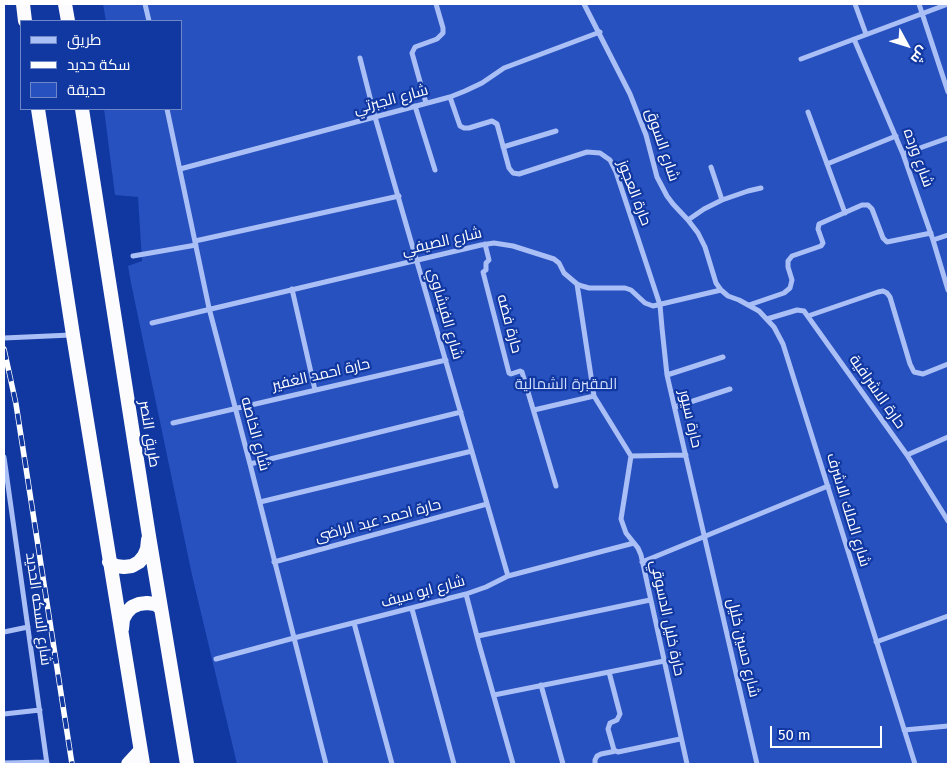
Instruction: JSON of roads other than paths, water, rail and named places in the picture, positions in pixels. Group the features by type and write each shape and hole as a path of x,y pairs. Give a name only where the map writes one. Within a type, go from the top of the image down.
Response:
{"highway":[{"path":"23,4 25,20"},
{"path":"65,4 68,20"},
{"path":"38,110 109,562 142,758 128,764"},
{"name":"طريق النصر","path":"82,110 187,764"},
{"path":"109,562 124,568 139,562 147,549 149,536"},
{"path":"122,633 123,619 132,607 147,603 155,604 161,608"}],"street":[{"path":"146,4 149,20"},
{"path":"426,103 412,53 413,48 437,39 443,33 436,4"},
{"name":"شارع السوق","path":"584,4 600,32 636,107 658,177 667,196 698,232 716,283 721,290"},
{"path":"855,4 866,34"},
{"path":"919,4 948,92"},
{"path":"802,58 948,4"},
{"name":"شارع الجبرتي","path":"180,170 450,97 482,83 504,68 600,32"},
{"name":"شارع ورده","path":"854,38 903,154 931,233 948,290"},
{"name":"شارع الفيشاوي","path":"360,58 375,116 508,576"},
{"name":"حارة العجوز","path":"450,97 460,126 469,128 489,122 497,124 509,168 513,173 516,174 587,152 600,153 610,160 616,172 660,304"},
{"path":"415,106 435,170"},
{"name":"شارع الخاصه","path":"167,110 209,308 326,764"},
{"path":"808,112 845,213"},
{"path":"503,147 556,131"},
{"path":"827,164 896,136"},
{"path":"903,154 948,138"},
{"path":"712,166 722,200"},
{"path":"688,220 722,200 761,188"},
{"path":"133,256 398,196"},
{"path":"749,305 787,291 792,284 787,264 790,258 822,246 823,239 818,225 865,204 871,206 883,238 887,242 931,233"},
{"path":"933,240 948,235"},
{"name":"شارع الصيفي","path":"152,322 494,243 507,244 554,259 559,263 564,274 577,284"},
{"name":"حارة فضه","path":"486,244 490,260 486,263 486,270 482,272 509,373 522,372 556,486"},
{"path":"686,455 631,456 594,396 577,284 589,288 625,288 631,290 645,303 653,306 721,290"},
{"path":"292,289 315,390"},
{"name":"شارع الملك الاشرف","path":"721,290 728,296 759,311 779,335 783,344 915,764"},
{"path":"767,319 799,310 804,311 808,316 878,292 887,293 890,297 912,368 918,373 923,374 948,364"},
{"name":"حارة سيور","path":"660,304 668,375 705,537"},
{"name":"حارة الاشرافية","path":"808,316 906,455 948,520"},
{"path":"4,338 73,335"},
{"path":"668,375 723,356"},
{"name":"حارة احمد الغفير","path":"173,423 446,360"},
{"path":"675,407 730,389"},
{"path":"534,410 594,396"},
{"path":"250,464 461,412"},
{"path":"906,455 948,437"},
{"path":"260,502 472,451"},
{"name":"حارة خليل الدسوقي","path":"631,456 621,518 626,533 641,555 687,764"},
{"name":"شارع السكه الحديد","path":"4,457 47,763"},
{"path":"642,562 828,486"},
{"name":"حارة احمد عبد الراضى","path":"274,562 487,504"},
{"name":"شارع حسين خليل","path":"705,537 757,764"},
{"name":"شارع ابو سيف","path":"216,659 412,609 466,594 508,576 634,543"},
{"path":"466,594 513,764"},
{"path":"478,636 650,600"},
{"path":"412,609 454,764"},
{"path":"876,642 948,616"},
{"path":"354,623 392,764"},
{"path":"4,632 28,627"},
{"path":"494,695 664,661"},
{"path":"609,672 620,714 616,720 610,723 608,729 616,751"},
{"path":"541,685 562,764"},
{"path":"4,714 40,710"},
{"path":"904,730 948,726"},
{"path":"595,764 597,756 601,754 680,739"},
{"path":"4,763 47,763"}],"railway":[{"path":"4,349 16,404 72,764"}],"park label":[{"name":"المقبرة الشمالية","path":"566,385"}]}
